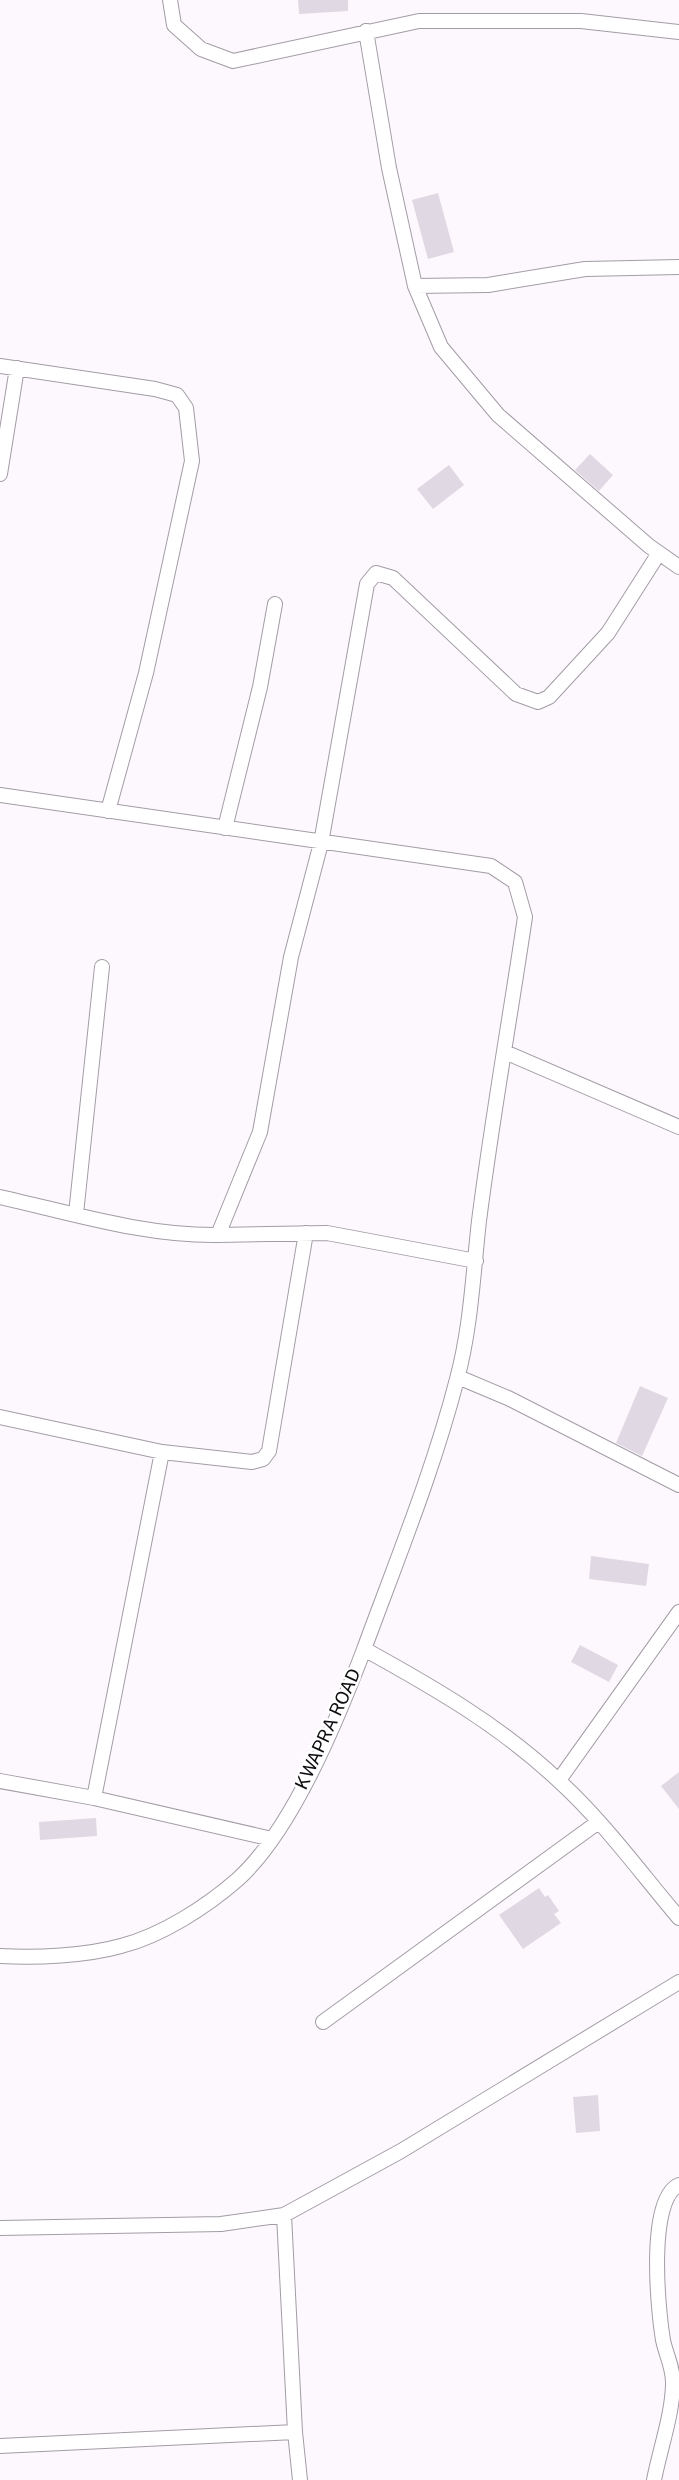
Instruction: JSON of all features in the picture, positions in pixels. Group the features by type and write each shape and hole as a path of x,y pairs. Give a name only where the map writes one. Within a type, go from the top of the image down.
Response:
{"street":[{"path":"170,0 174,25 201,50 233,61 419,21 581,21 679,32"},
{"path":"366,31 389,168 415,286 441,347 498,416 659,553 679,567"},
{"path":"415,286 488,285 585,269 679,267"},
{"path":"0,366 155,389 177,395 186,408 192,461 146,674 108,811"},
{"path":"0,474 16,368"},
{"path":"218,1235 260,1132 291,957 321,843 367,584 371,576 376,573 393,578 516,694 538,702 549,697 608,633 659,553"},
{"path":"225,828 260,687 275,603"},
{"path":"0,795 490,866 514,882 525,917 479,1221 472,1301 458,1377 433,1459 364,1649"},
{"path":"76,1214 102,967"},
{"path":"505,1052 679,1127"},
{"path":"0,1197 126,1227 177,1234 306,1233 356,1237 476,1262"},
{"path":"0,1417 162,1452 217,1461 252,1462 263,1459 269,1451 306,1233"},
{"path":"458,1377 508,1398 679,1485"},
{"path":"94,1798 162,1452"},
{"path":"559,1780 679,1612"},
{"name":"KWAPRA ROAD","path":"0,1956 32,1958 122,1946 204,1906 238,1879 272,1839 322,1746 364,1649 438,1689 468,1709 559,1780 679,1918"},
{"path":"0,1781 94,1798 272,1839"},
{"path":"323,2022 597,1823"},
{"path":"0,2228 221,2224 284,2215 401,2151 679,1982"},
{"path":"654,2480 674,2382 663,2340 657,2271 661,2212 665,2198 679,2186"},
{"path":"284,2215 295,2432 300,2480"},
{"path":"0,2446 295,2432"}],"building":[{"path":"298,0 348,0 348,11 299,14"},
{"path":"438,193 454,252 428,259 412,200"},
{"path":"590,454 613,475 599,491 575,470"},
{"path":"449,465 464,485 433,509 417,489"},
{"path":"640,1386 668,1398 642,1456 616,1443"},
{"path":"591,1556 649,1564 646,1586 589,1579"},
{"path":"580,1645 618,1665 609,1682 571,1662"},
{"path":"679,1772 679,1809 661,1786"},
{"path":"96,1818 97,1836 40,1840 39,1822"},
{"path":"539,1888 545,1897 548,1895 559,1911 554,1914 561,1923 523,1949 499,1915"},
{"path":"598,2095 600,2131 576,2133 573,2097"}]}
